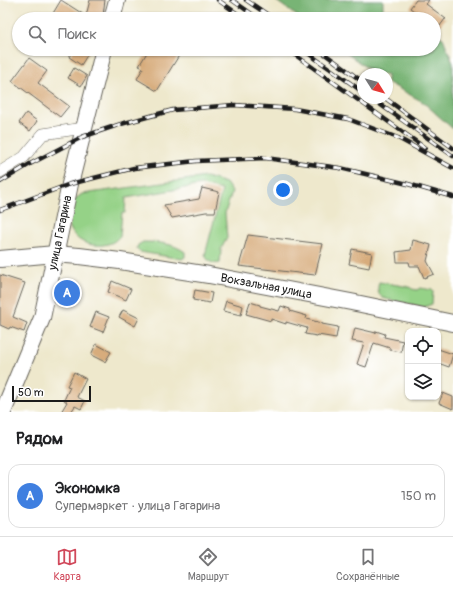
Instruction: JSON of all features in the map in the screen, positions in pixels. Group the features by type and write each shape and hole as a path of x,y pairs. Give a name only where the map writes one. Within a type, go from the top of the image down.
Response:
{"main road":[{"path":"114,12 117,0"},
{"name":"улица Гагарина","path":"3,412 42,318 70,184 102,56"},
{"name":"Вокзальная улица","path":"0,259 55,254 120,261 209,275 453,322"}],"street":[{"path":"0,172 24,156 43,134 84,128"}],"green space":[{"path":"275,0 383,0 383,12 291,12"},
{"path":"441,37 443,38 453,63 453,129 423,102 393,85 393,68 367,68 351,56 441,56"},
{"path":"206,177 226,183 232,192 225,213 227,238 221,249 220,263 211,262 205,255 222,190 202,185 126,198 125,213 122,213 120,236 114,242 102,245 89,244 79,239 71,230 69,216 71,202 82,194"},
{"path":"143,242 170,245 185,252 185,257 182,259 140,252 137,248 138,245"},
{"path":"379,282 410,287 417,290 420,288 432,290 432,304 424,307 386,299 378,292"}],"building":[{"path":"61,0 80,12 54,12"},
{"path":"90,0 105,0 103,12 87,12"},
{"path":"416,0 429,0 426,4 437,12 415,12 410,8"},
{"path":"441,15 445,19 441,24"},
{"path":"70,56 87,56 81,65"},
{"path":"145,56 179,56 157,91 137,79 143,68 139,66"},
{"path":"29,58 47,71 38,83 69,106 60,117 12,81"},
{"path":"74,68 87,76 81,86 68,78"},
{"path":"26,113 37,121 30,131 19,123"},
{"path":"202,188 219,192 215,212 206,212 172,218 164,205 199,199"},
{"path":"248,235 323,244 315,275 239,266"},
{"path":"413,240 431,245 427,261 434,274 424,278 419,266 410,266 409,262 397,262 396,252 411,250"},
{"path":"352,249 372,253 369,268 349,264"},
{"path":"0,275 25,283 13,317 27,323 24,332 10,327 9,329 0,325"},
{"path":"112,281 131,289 126,300 108,292"},
{"path":"195,290 212,293 210,303 193,300"},
{"path":"226,301 243,306 241,315 223,311"},
{"path":"250,302 279,311 281,306 290,309 290,311 307,316 306,319 338,327 336,338 305,334 307,328 286,322 286,324 271,319 271,321 246,314"},
{"path":"123,310 139,318 135,326 119,317"},
{"path":"96,312 109,317 103,332 90,327"},
{"path":"355,328 376,333 376,331 385,334 384,337 403,341 401,352 390,350 390,348 374,343 366,367 357,364 364,343 352,341"},
{"path":"96,344 111,352 105,362 91,355"},
{"path":"441,350 453,354 449,367 441,364"},
{"path":"74,372 86,379 77,397 85,401 81,409 75,406 71,412 61,412 67,402 64,400 70,387 67,386"},
{"path":"443,393 453,397 453,409 439,403"}],"railway":[{"path":"218,0 235,12"},
{"path":"232,0 249,12"},
{"path":"246,0 264,12"},
{"path":"297,56 425,148"},
{"path":"312,56 357,88"},
{"path":"328,56 357,78"},
{"path":"379,104 453,156"},
{"path":"393,104 453,148"},
{"path":"0,182 30,164 82,137 121,124 173,110 234,105 295,109 348,119 398,138 453,168"},
{"path":"0,210 70,184 134,168 196,161 265,158 340,168 408,184 453,197"}],"place":[{"name":"Экономка","path":"67,293"}]}
